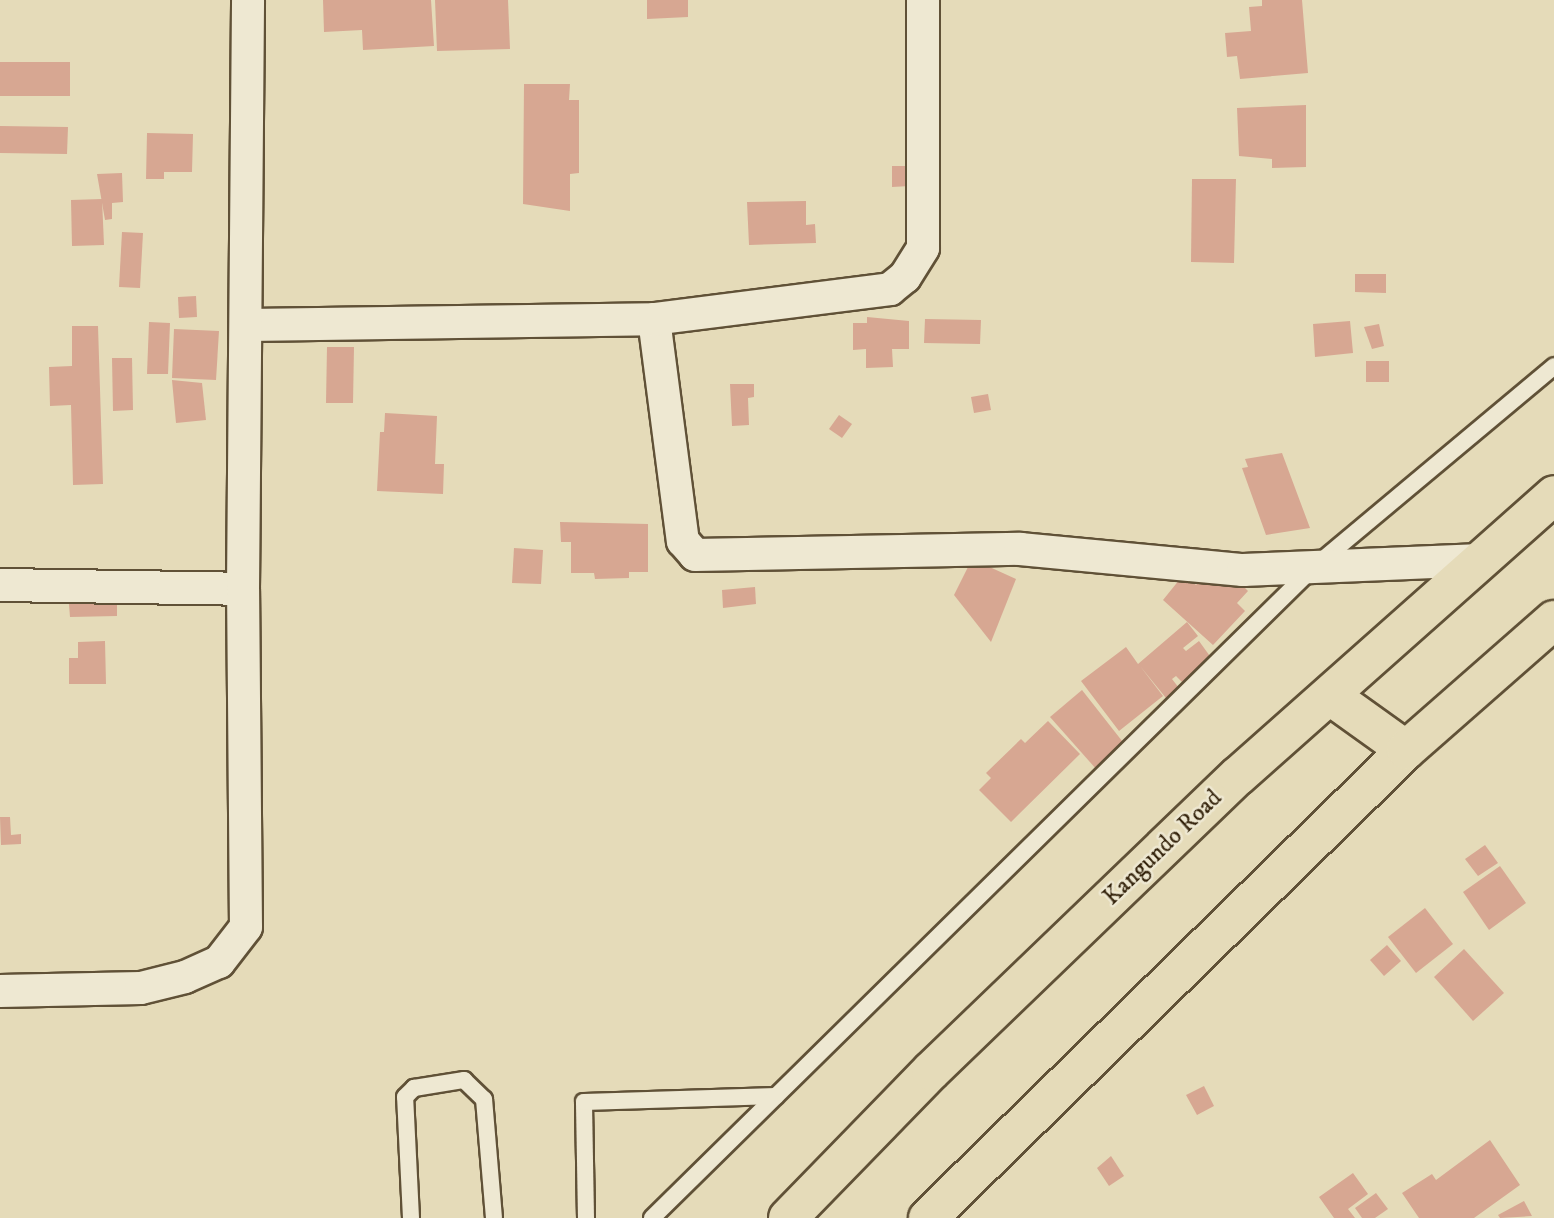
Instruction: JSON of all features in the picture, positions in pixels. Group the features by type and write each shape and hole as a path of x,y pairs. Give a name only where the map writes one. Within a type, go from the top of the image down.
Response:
{"highway":[{"name":"Kangundo Road","path":"788,1218 931,1071 1237,776 1332,697 1554,495"},
{"path":"928,1218 1406,750 1554,620"},
{"path":"1332,697 1406,750"}],"street":[{"path":"0,991 141,988 184,977 219,962 246,927 243,589 248,0"},
{"path":"247,325 654,319 878,293 905,277 923,248 923,0"},
{"path":"654,319 683,541 695,555 1020,549 1243,570 1481,560"},
{"path":"0,585 243,589"}],"lane":[{"path":"652,1218 1314,567 1554,366"},
{"path":"411,1218 405,1097 414,1088 464,1080 484,1099 494,1218"},
{"path":"586,1218 584,1102 776,1096"}],"building":[{"path":"323,0 431,0 434,46 363,50 362,30 324,32"},
{"path":"435,0 508,0 510,49 437,51"},
{"path":"647,0 688,0 688,17 647,19"},
{"path":"1262,0 1302,0 1308,73 1240,79 1237,56 1227,57 1225,33 1251,31 1249,7 1262,6"},
{"path":"0,62 70,62 70,96 0,96"},
{"path":"524,84 570,84 569,100 579,100 579,173 570,174 570,211 523,204"},
{"path":"1306,105 1306,167 1272,168 1272,159 1239,156 1237,108"},
{"path":"0,126 68,127 67,154 0,153"},
{"path":"147,133 193,134 192,172 164,172 164,179 146,179"},
{"path":"892,166 909,166 910,186 892,187"},
{"path":"122,173 123,202 112,203 112,219 105,220 97,174"},
{"path":"1192,179 1236,179 1234,263 1191,262"},
{"path":"102,199 104,245 72,246 71,200"},
{"path":"806,201 806,225 815,224 816,243 749,245 747,202"},
{"path":"122,232 143,233 140,288 119,287"},
{"path":"1355,274 1386,274 1386,293 1355,292"},
{"path":"196,296 197,317 179,318 178,297"},
{"path":"867,317 909,321 909,349 892,349 893,367 866,368 866,349 853,350 853,323 867,323"},
{"path":"925,319 981,320 980,344 924,343"},
{"path":"1350,321 1353,353 1315,357 1313,324"},
{"path":"149,322 170,323 168,374 147,374"},
{"path":"1379,324 1384,346 1372,349 1364,327"},
{"path":"72,326 98,326 103,484 73,485 71,405 50,406 49,367 72,366"},
{"path":"174,329 219,331 216,380 172,378"},
{"path":"327,347 354,347 353,403 326,403"},
{"path":"112,358 132,358 133,410 113,411"},
{"path":"1366,361 1389,361 1389,382 1366,382"},
{"path":"172,380 202,383 206,420 176,423"},
{"path":"730,384 754,384 754,397 748,398 749,425 732,426"},
{"path":"988,394 991,410 974,413 971,397"},
{"path":"385,413 437,416 435,464 444,464 443,494 377,491 380,432 384,432"},
{"path":"839,415 852,424 842,438 829,429"},
{"path":"1282,453 1310,528 1266,535 1242,468 1248,467 1245,459"},
{"path":"560,522 648,524 648,572 629,572 629,578 595,579 594,573 571,573 571,542 561,542"},
{"path":"514,548 543,550 541,584 512,583"},
{"path":"972,559 1016,579 991,642 954,595"},
{"path":"1229,572 1248,591 1237,603 1245,611 1213,645 1163,600 1184,574 1196,585 1206,574 1217,584"},
{"path":"755,587 756,604 723,608 722,590"},
{"path":"117,590 117,616 70,617 68,592"},
{"path":"1187,622 1198,636 1183,648 1186,651 1199,641 1212,659 1182,682 1176,676 1172,679 1179,688 1166,698 1140,666 1163,696 1119,731 1081,681 1126,647 1138,664"},
{"path":"105,641 106,684 69,684 69,658 78,658 78,642"},
{"path":"1082,690 1126,746 1097,770 1050,717"},
{"path":"1048,721 1080,754 1011,822 979,790 991,778 986,773 1021,739 1025,743"},
{"path":"0,817 10,817 11,835 21,834 21,844 1,845"},
{"path":"1485,845 1498,863 1478,876 1465,859"},
{"path":"1500,866 1526,903 1489,930 1463,892"},
{"path":"1425,908 1453,944 1416,973 1388,937"},
{"path":"1387,945 1401,961 1384,976 1370,960"},
{"path":"1464,949 1504,993 1473,1021 1434,977"},
{"path":"1204,1086 1214,1106 1197,1115 1186,1095"},
{"path":"1490,1140 1520,1185 1474,1218 1419,1218 1402,1193 1432,1174 1436,1180"},
{"path":"1111,1156 1124,1176 1109,1186 1097,1168"},
{"path":"1353,1173 1368,1194 1348,1209 1355,1218 1334,1218 1319,1197"},
{"path":"1376,1193 1388,1209 1375,1218 1362,1218 1355,1208"},
{"path":"1524,1201 1532,1216 1500,1218 1498,1215"}]}
